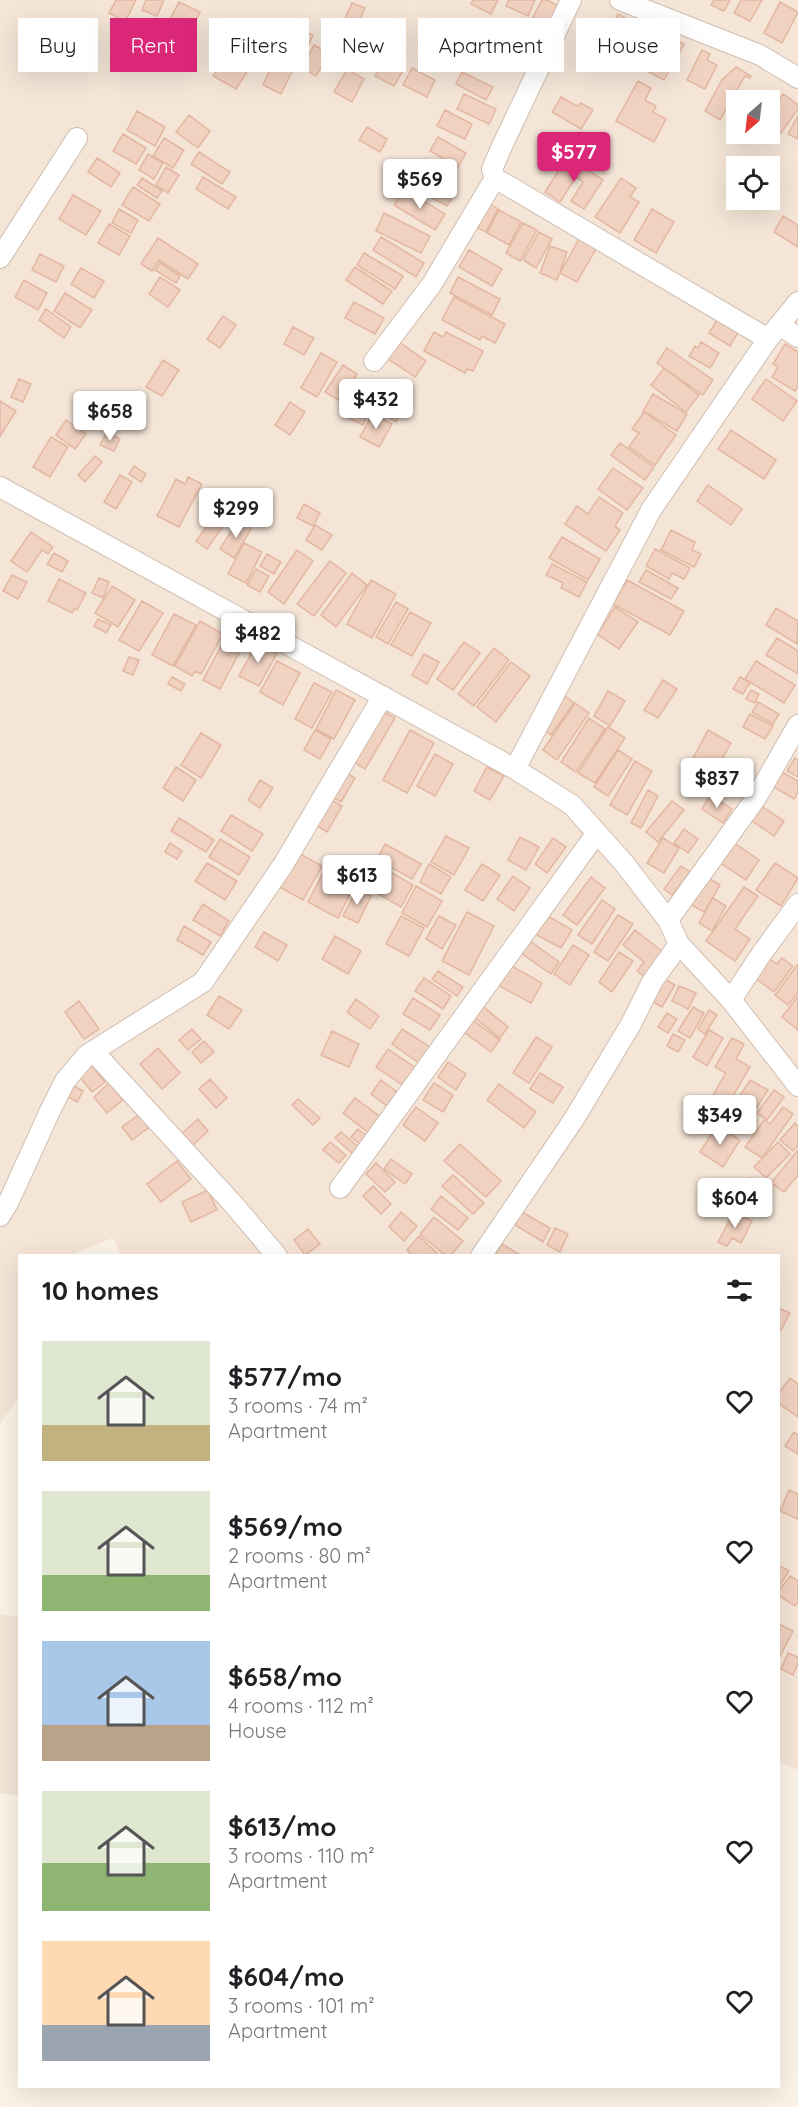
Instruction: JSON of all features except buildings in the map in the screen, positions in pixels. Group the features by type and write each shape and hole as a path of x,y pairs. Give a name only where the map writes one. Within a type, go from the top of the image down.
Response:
{"street":[{"path":"571,0 492,169 495,178 774,332 798,337"},
{"path":"620,0 663,8 760,55 798,78"},
{"path":"0,258 77,138"},
{"path":"374,361 432,284 495,178"},
{"path":"515,769 651,510 774,332 798,302"},
{"path":"0,487 515,769 572,805 623,862 668,920 679,944 731,1000 798,1086"},
{"path":"0,1216 65,1081 87,1055 202,982 283,865 383,696"},
{"path":"668,920 756,798 798,725"},
{"path":"340,1188 596,834"},
{"path":"731,1000 798,904"},
{"path":"482,1254 574,1119 631,1024 652,982 679,944"},
{"path":"93,1051 234,1204 275,1254"}],"shaded area":[{"path":"0,0 798,0 798,1770 780,1762 780,1254 120,1254 113,1238 73,1254 18,1254 18,1398 0,1424"},
{"path":"0,1614 18,1617 18,1796 0,1793"}]}
